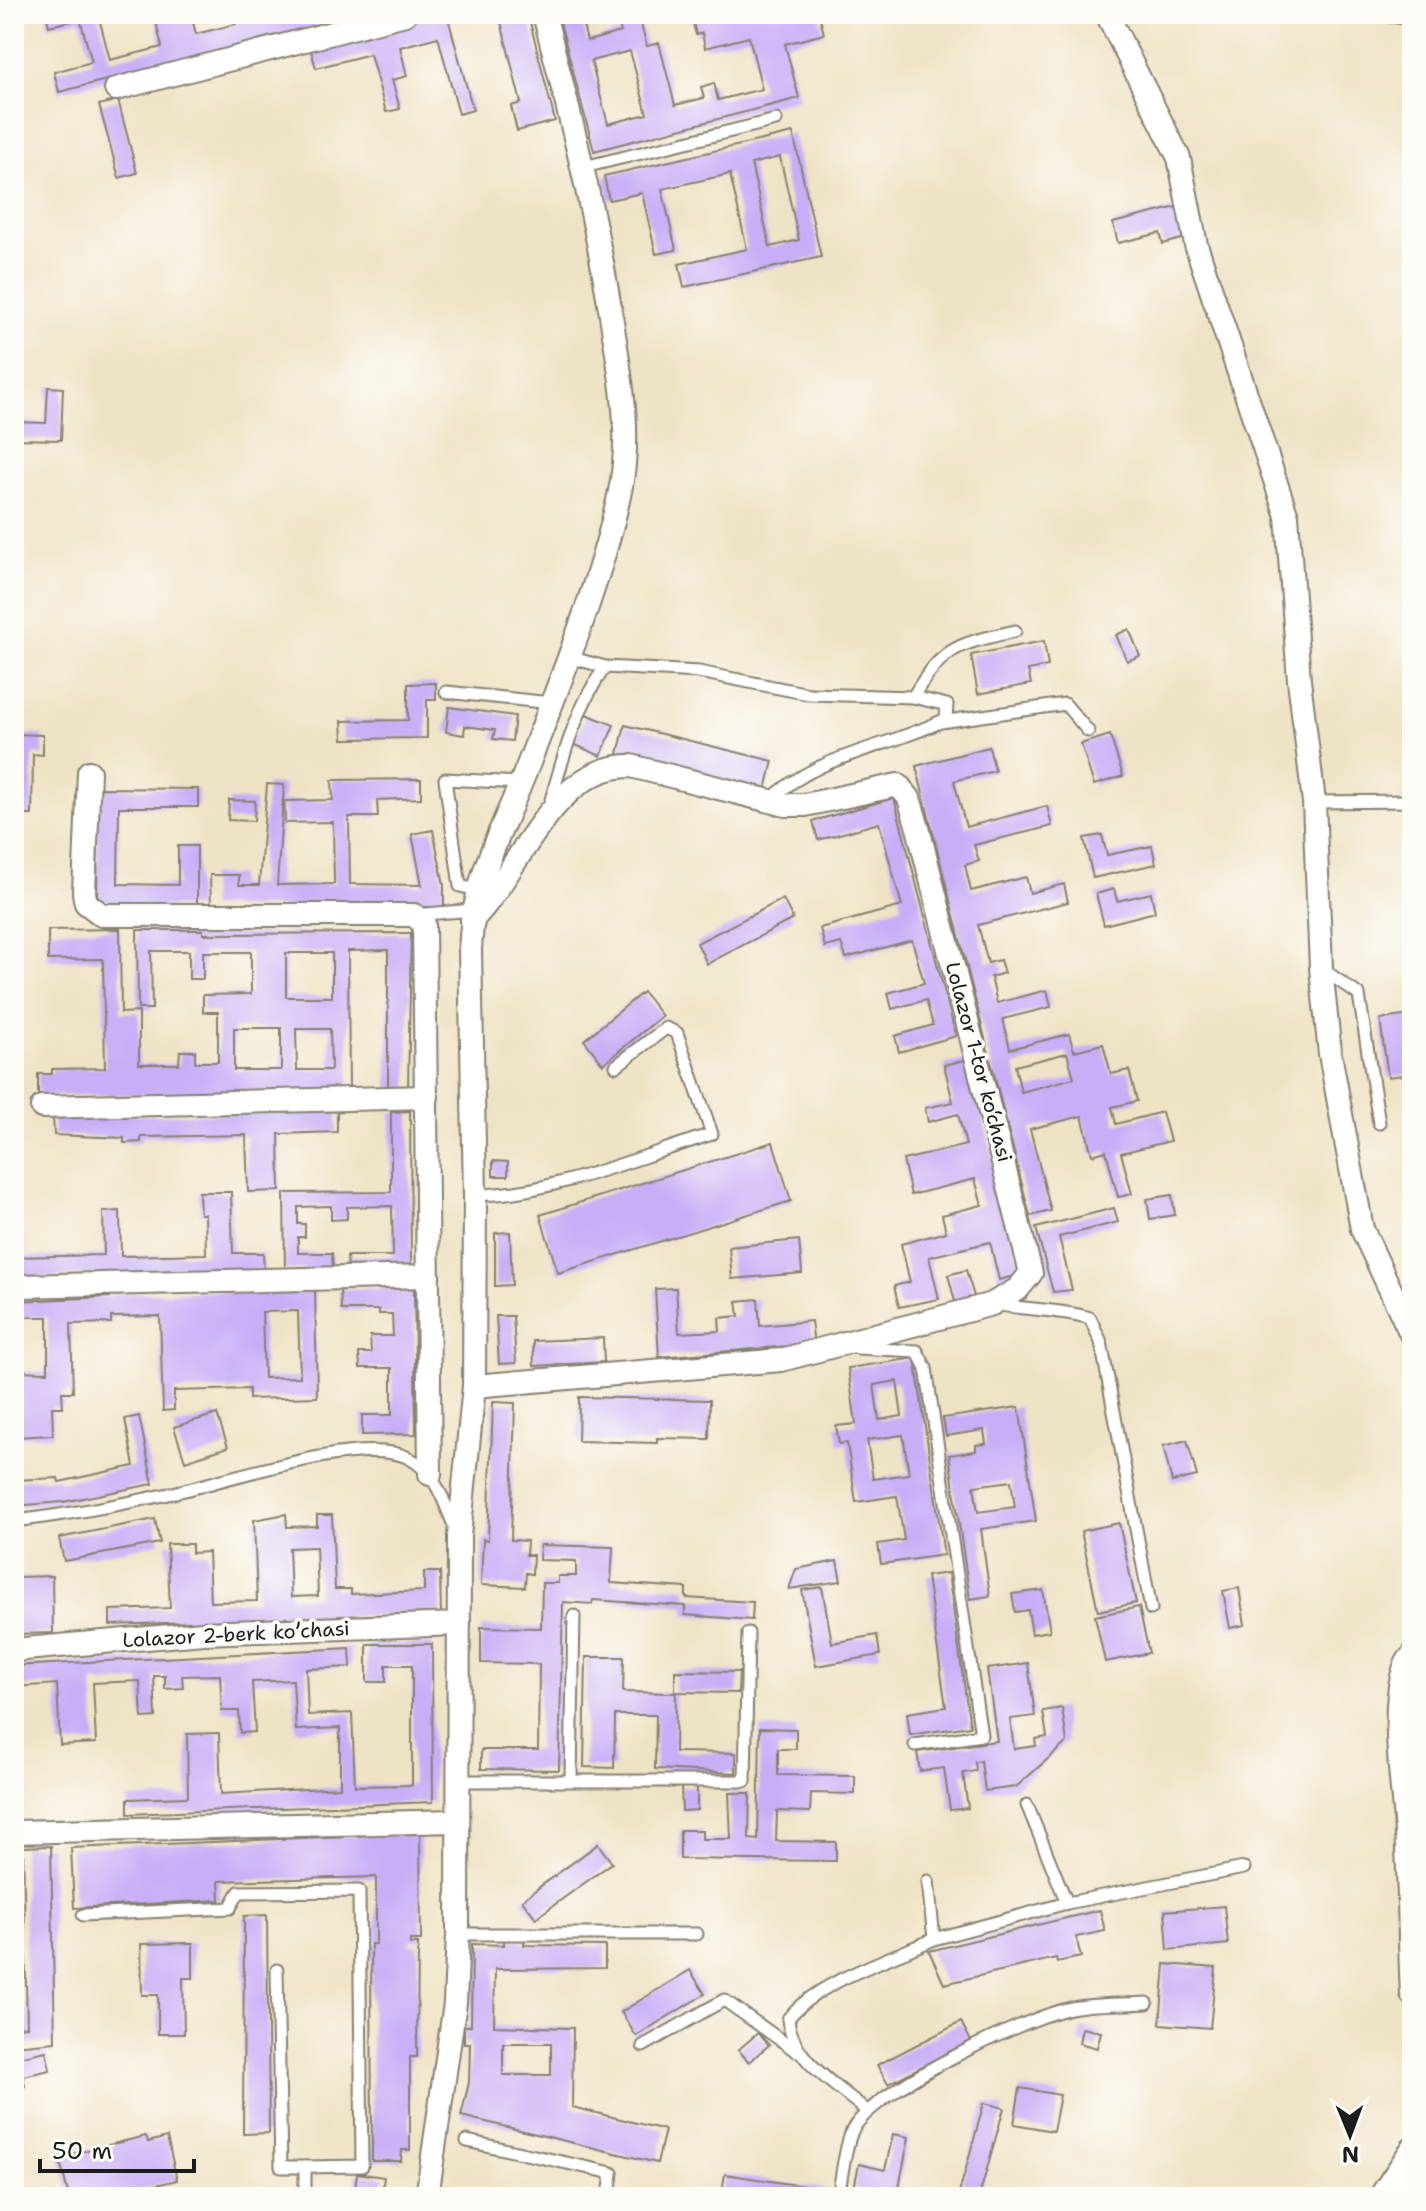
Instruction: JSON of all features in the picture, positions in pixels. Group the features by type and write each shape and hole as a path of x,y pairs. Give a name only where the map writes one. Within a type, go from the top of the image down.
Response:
{"street":[{"path":"116,89 405,14"},
{"path":"427,2197 455,2003 458,1934 459,1536 474,1386 474,907 486,859 520,783 568,656 620,495 626,416 598,228 544,14"},
{"path":"1107,14 1179,158 1196,245 1287,516 1299,680 1314,802 1321,968 1330,1054 1362,1229 1412,1336"},
{"name":"Lolazor 1-tor ko‘chasi","path":"474,907 501,887 547,816 580,782 609,766 631,766 768,801 805,805 898,785 909,798 1029,1254 1031,1273 1018,1289 992,1304 781,1360 474,1386"},
{"path":"89,772 84,893 86,903 102,915 414,915 424,924 430,1474"},
{"path":"42,1107 427,1097"},
{"path":"20,1286 428,1276"},
{"name":"Lolazor 2-berk koʼchasi","path":"14,1650 203,1633 459,1624"},
{"path":"1412,1656 1402,1673 1398,1742 1406,1832 1412,1994"},
{"path":"14,1832 457,1821"},
{"path":"1380,2197 1412,2149"}],"lane":[{"path":"1378,14 1404,18"},
{"path":"584,167 776,120"},
{"path":"913,697 928,671 959,644 1015,631"},
{"path":"568,656 605,667 699,672 809,694 913,697 947,705 946,719 840,755 788,782 768,801"},
{"path":"547,816 567,741 591,687 605,667"},
{"path":"446,692 551,703"},
{"path":"940,722 1065,704 1088,731"},
{"path":"414,915 474,907 460,886 445,779 520,783"},
{"path":"1314,802 1412,801"},
{"path":"1321,968 1359,995 1379,1123"},
{"path":"475,1194 493,1195 536,1188 712,1134 677,1033 666,1028 616,1066"},
{"path":"992,1304 1035,1312 1071,1312 1090,1318 1101,1342 1151,1609"},
{"path":"828,1348 917,1351 926,1368 981,1735 915,1745"},
{"path":"14,1521 73,1514 291,1463 361,1452 394,1453 411,1459 430,1474 459,1536"},
{"path":"571,1778 574,1616"},
{"path":"457,1781 571,1778 745,1781 748,1633"},
{"path":"1027,1805 1067,1903"},
{"path":"799,2054 790,2035 788,2019 797,2007 840,1982 934,1939 1067,1903 1244,1868"},
{"path":"928,1881 934,1939"},
{"path":"83,1915 230,1908 239,1892 359,1891 362,2166 281,2167 277,1970"},
{"path":"458,1934 697,1934"},
{"path":"643,2046 724,2000 799,2054 867,2111"},
{"path":"838,2197 852,2132 867,2111 886,2094 976,2046 1068,2009 1147,2003"},
{"path":"467,2141 612,2173 609,2197"},
{"path":"305,2167 305,2197"}],"building":[{"path":"46,14 98,14 110,60 162,47 154,14 191,14 196,34 236,24 234,14 253,14 255,20 280,14 364,15 59,92 54,72 92,62 80,19 49,26"},
{"path":"433,14 447,14 473,110 459,114 438,37 400,47 407,76 392,80 400,109 386,112 370,54 316,68 310,47"},
{"path":"499,14 528,14 555,121 517,131 511,106 521,103"},
{"path":"558,14 580,14 587,41 621,32 616,14 638,14 647,46 659,43 675,105 704,98 701,87 714,83 718,100 762,89 749,37 705,48 702,33 696,35 691,14 819,14 824,34 785,44 799,98 594,151","holes":["630,51 647,114 608,124 591,61"]},
{"path":"118,100 137,173 119,178 99,105"},
{"path":"793,133 821,257 684,287 679,264 747,249 730,174 662,189 676,250 656,254 642,193 609,200 604,176","holes":["780,157 799,240 770,247 751,164"]},
{"path":"1177,207 1185,238 1163,244 1160,233 1118,243 1113,223"},
{"path":"48,387 63,388 61,440 14,439 14,422 46,423"},
{"path":"1129,629 1140,656 1127,661 1116,635"},
{"path":"1044,641 1048,666 1028,670 1031,684 978,694 971,655"},
{"path":"436,683 436,700 427,700 427,738 343,739 342,721 408,720 408,684"},
{"path":"449,707 515,716 512,741 493,739 495,730 465,726 464,735 446,732"},
{"path":"586,714 614,725 601,756 573,744"},
{"path":"625,725 773,761 765,794 617,758"},
{"path":"14,734 43,735 43,755 33,754 32,815 14,815"},
{"path":"1110,735 1123,776 1094,785 1081,744"},
{"path":"989,747 995,771 954,781 966,827 1047,806 1052,826 974,845 979,861 965,865 971,891 1026,877 1030,893 1064,884 1068,902 978,925 988,963 1000,960 1004,973 991,977 997,1003 1047,990 1051,1007 1003,1019 1010,1049 1069,1034 1074,1051 1103,1044 1111,1074 1129,1070 1137,1101 1112,1107 1116,1124 1162,1112 1170,1141 1121,1153 1132,1194 1118,1197 1106,1151 1092,1155 1082,1116 1030,1129 1051,1211 1030,1216 916,766","holes":["1067,1053 1074,1078 1021,1092 1015,1066"]},
{"path":"421,779 421,798 377,800 378,817 349,817 350,884 422,885 412,834 433,830 444,885 444,907 211,907 210,875 239,875 239,885 259,885 267,784 284,785 277,885 334,884 333,822 285,823 284,801 333,800 332,780"},
{"path":"98,788 198,789 198,807 119,807 118,884 178,885 178,846 197,846 197,907 97,906"},
{"path":"894,798 956,1036 899,1052 895,1036 933,1025 926,1000 892,1009 888,993 924,983 912,940 846,958 841,943 825,947 820,928 902,906 879,823 818,840 813,821"},
{"path":"229,800 255,801 254,821 228,820"},
{"path":"1102,835 1107,855 1152,846 1156,864 1093,878 1084,838"},
{"path":"1114,889 1117,901 1151,893 1155,912 1104,925 1096,894"},
{"path":"783,899 793,919 707,964 697,943"},
{"path":"120,929 121,1013 139,1012 139,1064 179,1064 180,1051 195,1051 195,1062 218,1062 218,1012 203,1012 203,995 251,994 251,952 203,952 203,979 189,979 189,951 151,951 152,1009 138,1009 137,930 203,930 203,934 411,933 408,1090 388,1091 388,950 348,951 349,1092 38,1096 38,1074 52,1074 52,1069 105,1068 103,959 48,960 48,930","holes":["286,953 332,953 332,997 286,997","234,1028 281,1028 281,1070 234,1070","296,1029 330,1029 331,1070 297,1070"]},
{"path":"643,992 662,1016 603,1064 584,1040"},
{"path":"1412,1015 1412,1074 1388,1077 1380,1019"},
{"path":"965,1060 974,1097 978,1095 1021,1274 999,1280 990,1242 929,1257 939,1299 899,1307 894,1286 910,1282 901,1244 946,1232 942,1215 982,1205 975,1179 911,1195 903,1160 966,1145 958,1114 928,1122 925,1108 953,1102 944,1065"},
{"path":"337,1111 337,1132 279,1134 280,1191 248,1192 246,1135 141,1137 141,1142 124,1143 124,1138 54,1135 53,1117"},
{"path":"410,1111 411,1269 348,1269 347,1256 393,1256 392,1206 347,1207 347,1219 331,1220 331,1206 298,1207 298,1224 305,1224 305,1237 298,1237 298,1253 332,1253 333,1269 285,1270 284,1193 391,1192 391,1112"},
{"path":"773,1142 791,1201 558,1273 540,1215"},
{"path":"493,1161 508,1162 508,1176 493,1176"},
{"path":"199,1192 231,1192 233,1253 263,1253 264,1271 14,1278 14,1257 104,1255 103,1212 120,1211 121,1256 206,1254 205,1214 200,1214"},
{"path":"1172,1195 1175,1215 1150,1219 1147,1199"},
{"path":"1114,1208 1118,1222 1059,1237 1072,1290 1053,1292 1036,1228"},
{"path":"510,1232 512,1285 495,1286 495,1233"},
{"path":"799,1240 802,1273 732,1279 729,1247"},
{"path":"966,1270 975,1300 956,1305 948,1275"},
{"path":"414,1288 416,1434 362,1435 362,1415 392,1415 392,1368 360,1368 359,1353 371,1353 370,1336 393,1336 392,1314 379,1314 379,1310 341,1310 340,1289"},
{"path":"676,1288 679,1333 720,1331 719,1318 739,1316 737,1301 758,1299 760,1326 811,1321 814,1344 659,1357 655,1289"},
{"path":"315,1289 317,1397 249,1399 249,1389 174,1391 174,1410 163,1411 160,1316 111,1317 111,1323 71,1324 73,1392 62,1392 63,1407 52,1407 53,1435 14,1437 14,1371 48,1372 48,1317 14,1317 14,1301 110,1297 110,1294","holes":["298,1311 300,1377 264,1378 262,1312"]},
{"path":"496,1316 513,1316 516,1363 499,1364"},
{"path":"603,1338 604,1362 534,1366 533,1341"},
{"path":"915,1358 944,1555 881,1564 878,1544 904,1540 897,1496 856,1502 847,1443 839,1444 836,1426 856,1424 848,1368","holes":["897,1381 902,1416 879,1420 874,1385","903,1435 909,1474 873,1479 867,1440"]},
{"path":"579,1397 710,1400 709,1439 657,1438 657,1443 578,1441"},
{"path":"493,1402 515,1403 511,1540 527,1541 526,1555 533,1555 532,1574 526,1573 525,1587 481,1585 483,1539 488,1540"},
{"path":"1019,1407 1036,1521 981,1529 990,1596 970,1599 949,1455 976,1451 976,1445 986,1444 984,1430 946,1436 943,1418","holes":["1011,1481 1015,1507 978,1512 974,1486"]},
{"path":"217,1414 228,1447 185,1461 174,1427"},
{"path":"139,1416 153,1484 63,1502 14,1506 14,1480 58,1478 59,1482 134,1466 125,1419"},
{"path":"1187,1440 1197,1476 1172,1482 1163,1446"},
{"path":"286,1514 287,1527 317,1526 317,1515 332,1515 335,1589 351,1589 351,1594 424,1591 424,1572 440,1572 441,1613 110,1625 110,1610 170,1608 167,1544 192,1544 192,1553 208,1552 210,1602 257,1601 254,1520","holes":["316,1547 318,1596 291,1597 289,1548"]},
{"path":"155,1519 160,1543 64,1561 59,1538"},
{"path":"1119,1523 1136,1603 1098,1611 1081,1531"},
{"path":"540,1545 613,1547 611,1583 686,1588 686,1598 753,1602 752,1620 685,1615 685,1606 593,1600 592,1604 563,1602 559,1770 481,1769 481,1750 538,1750 539,1664 481,1663 481,1627 541,1628 542,1583 558,1583 558,1576 576,1576 576,1561 539,1560"},
{"path":"837,1561 841,1581 789,1589 796,1569"},
{"path":"948,1573 970,1726 910,1735 907,1713 946,1707 927,1576"},
{"path":"52,1576 53,1633 17,1634 16,1577"},
{"path":"822,1587 832,1643 877,1635 880,1655 816,1666 802,1590"},
{"path":"1239,1588 1245,1625 1230,1628 1223,1591"},
{"path":"1043,1590 1050,1631 1032,1634 1028,1610 1015,1612 1012,1594"},
{"path":"1139,1607 1149,1653 1105,1662 1095,1616"},
{"path":"367,1644 432,1644 433,1802 128,1814 128,1799 188,1797 187,1734 219,1733 221,1794 340,1787 340,1728 296,1730 293,1680 252,1682 255,1732 240,1733 239,1711 222,1711 220,1675 182,1676 183,1688 165,1689 165,1676 154,1676 156,1717 142,1718 140,1681 93,1683 96,1743 60,1745 57,1684 14,1687 14,1666 350,1648 351,1667 306,1669 308,1715 352,1713 355,1786 412,1785 412,1665 386,1665 386,1682 367,1682"},
{"path":"586,1657 624,1657 623,1692 676,1693 675,1752 736,1753 736,1773 655,1769 656,1715 615,1715 614,1768 584,1767"},
{"path":"1028,1663 1035,1716 1010,1719 1014,1749 1036,1746 1035,1739 1047,1737 1043,1711 1062,1708 1067,1742 1016,1787 985,1791 981,1761 975,1762 976,1771 963,1773 968,1808 950,1810 944,1768 920,1771 917,1752 997,1741 987,1669"},
{"path":"675,1671 739,1672 738,1693 675,1692"},
{"path":"760,1728 796,1729 796,1749 778,1749 778,1775 855,1776 855,1794 811,1793 810,1812 777,1811 776,1841 836,1842 836,1861 680,1859 680,1830 702,1830 702,1839 731,1839 729,1793 750,1793 749,1839 758,1840"},
{"path":"697,1786 697,1810 682,1811 681,1787"},
{"path":"420,1833 421,1940 410,1940 410,1944 418,1944 417,2057 410,2057 410,2150 402,2150 401,2161 372,2161 371,1944 376,1944 376,1877 219,1881 220,1900 74,1908 71,1848"},
{"path":"598,1844 612,1863 536,1918 522,1900"},
{"path":"51,1846 55,2042 14,2046 14,2027 27,2026 23,1847"},
{"path":"1224,1906 1228,1944 1168,1950 1165,1911"},
{"path":"1100,1910 1105,1931 1076,1937 1081,1957 1057,1962 1056,1958 944,1984 929,1951"},
{"path":"267,1915 269,2133 243,2134 244,1916"},
{"path":"504,1940 524,1940 524,1945 605,1946 605,1968 495,1969 494,2026 573,2028 572,2107 665,2130 657,2163 461,2116 469,2082 470,2043 464,2043 464,2026 471,2026 472,1944 504,1945","holes":["503,2043 551,2043 551,2075 503,2075"]},
{"path":"193,1943 193,1978 183,1978 184,2034 158,2034 158,1995 142,1995 141,1944"},
{"path":"1165,1964 1216,1968 1210,2028 1160,2024"},
{"path":"690,1970 705,1994 636,2036 621,2012"},
{"path":"961,2022 971,2041 888,2084 877,2065"},
{"path":"1082,2028 1101,2032 1097,2048 1079,2043"},
{"path":"758,2033 769,2045 749,2062 738,2050"},
{"path":"46,2051 50,2070 23,2076 25,2086 14,2088 14,2058"},
{"path":"1020,2088 1060,2095 1053,2131 1014,2124"},
{"path":"984,2103 1004,2108 979,2197 958,2197"},
{"path":"893,2134 909,2137 897,2197 854,2188 859,2164 885,2170"},
{"path":"146,2136 148,2142 167,2137 177,2180 140,2189 142,2197 69,2197 59,2157"},
{"path":"357,2173 384,2177 381,2197 354,2195"},
{"path":"725,2174 835,2191 834,2197 721,2197"}]}
